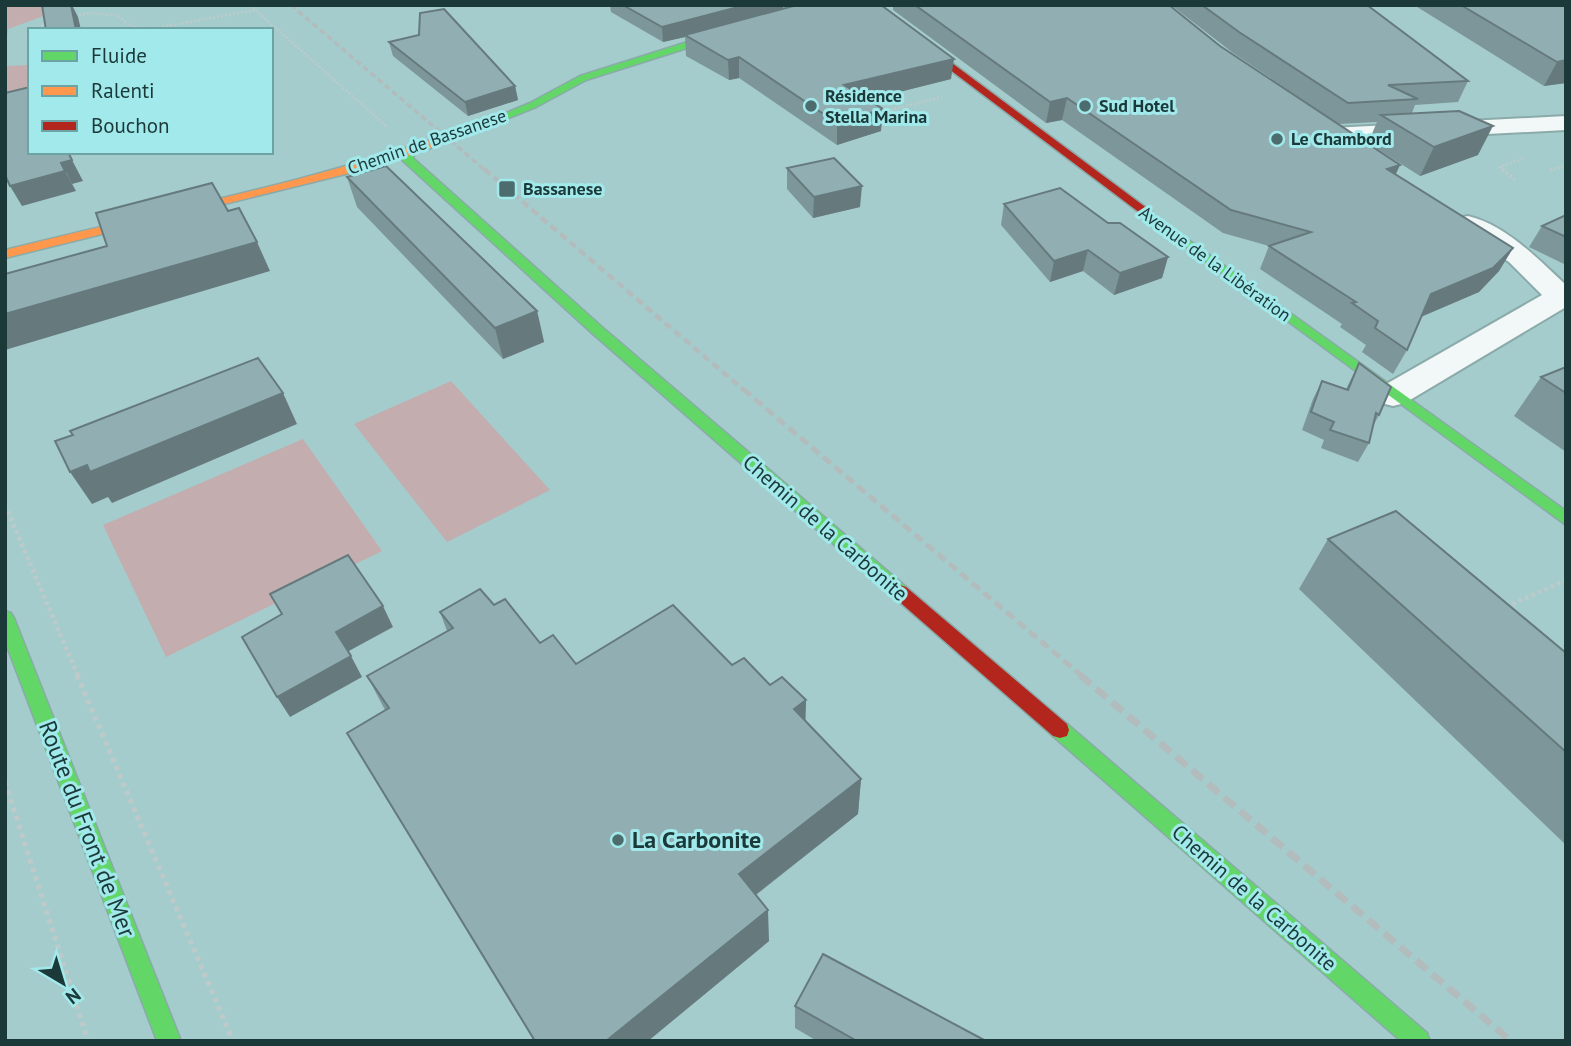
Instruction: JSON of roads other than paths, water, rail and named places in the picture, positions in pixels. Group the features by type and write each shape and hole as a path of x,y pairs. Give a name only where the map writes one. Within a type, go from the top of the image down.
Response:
{"street":[{"name":"Chemin de Bassanese","path":"5,254 90,231 309,181 412,149 533,105 583,78 700,41 840,5"},
{"name":"Avenue de la Libération","path":"868,5 1393,395 1566,519"},
{"path":"1363,156 1322,128 1566,123"},
{"name":"Chemin de la Carbonite","path":"412,149 407,159 597,330 1419,1041"},
{"path":"1393,395 1563,295 1519,256 1448,212"},
{"name":"Route du Front de Mer","path":"5,618 169,1041"}],"railway":[{"path":"291,5 486,171"},
{"path":"484,169 745,391"},
{"path":"743,389 1082,676"},
{"path":"1080,675 1511,1041"}],"place":[{"name":"Résidence Stella Marina","path":"811,106"},
{"name":"Sud Hotel","path":"1085,106"},
{"name":"Le Chambord","path":"1277,139"},
{"name":"Bassanese","path":"507,189"},
{"name":"La Carbonite","path":"618,840"}]}
